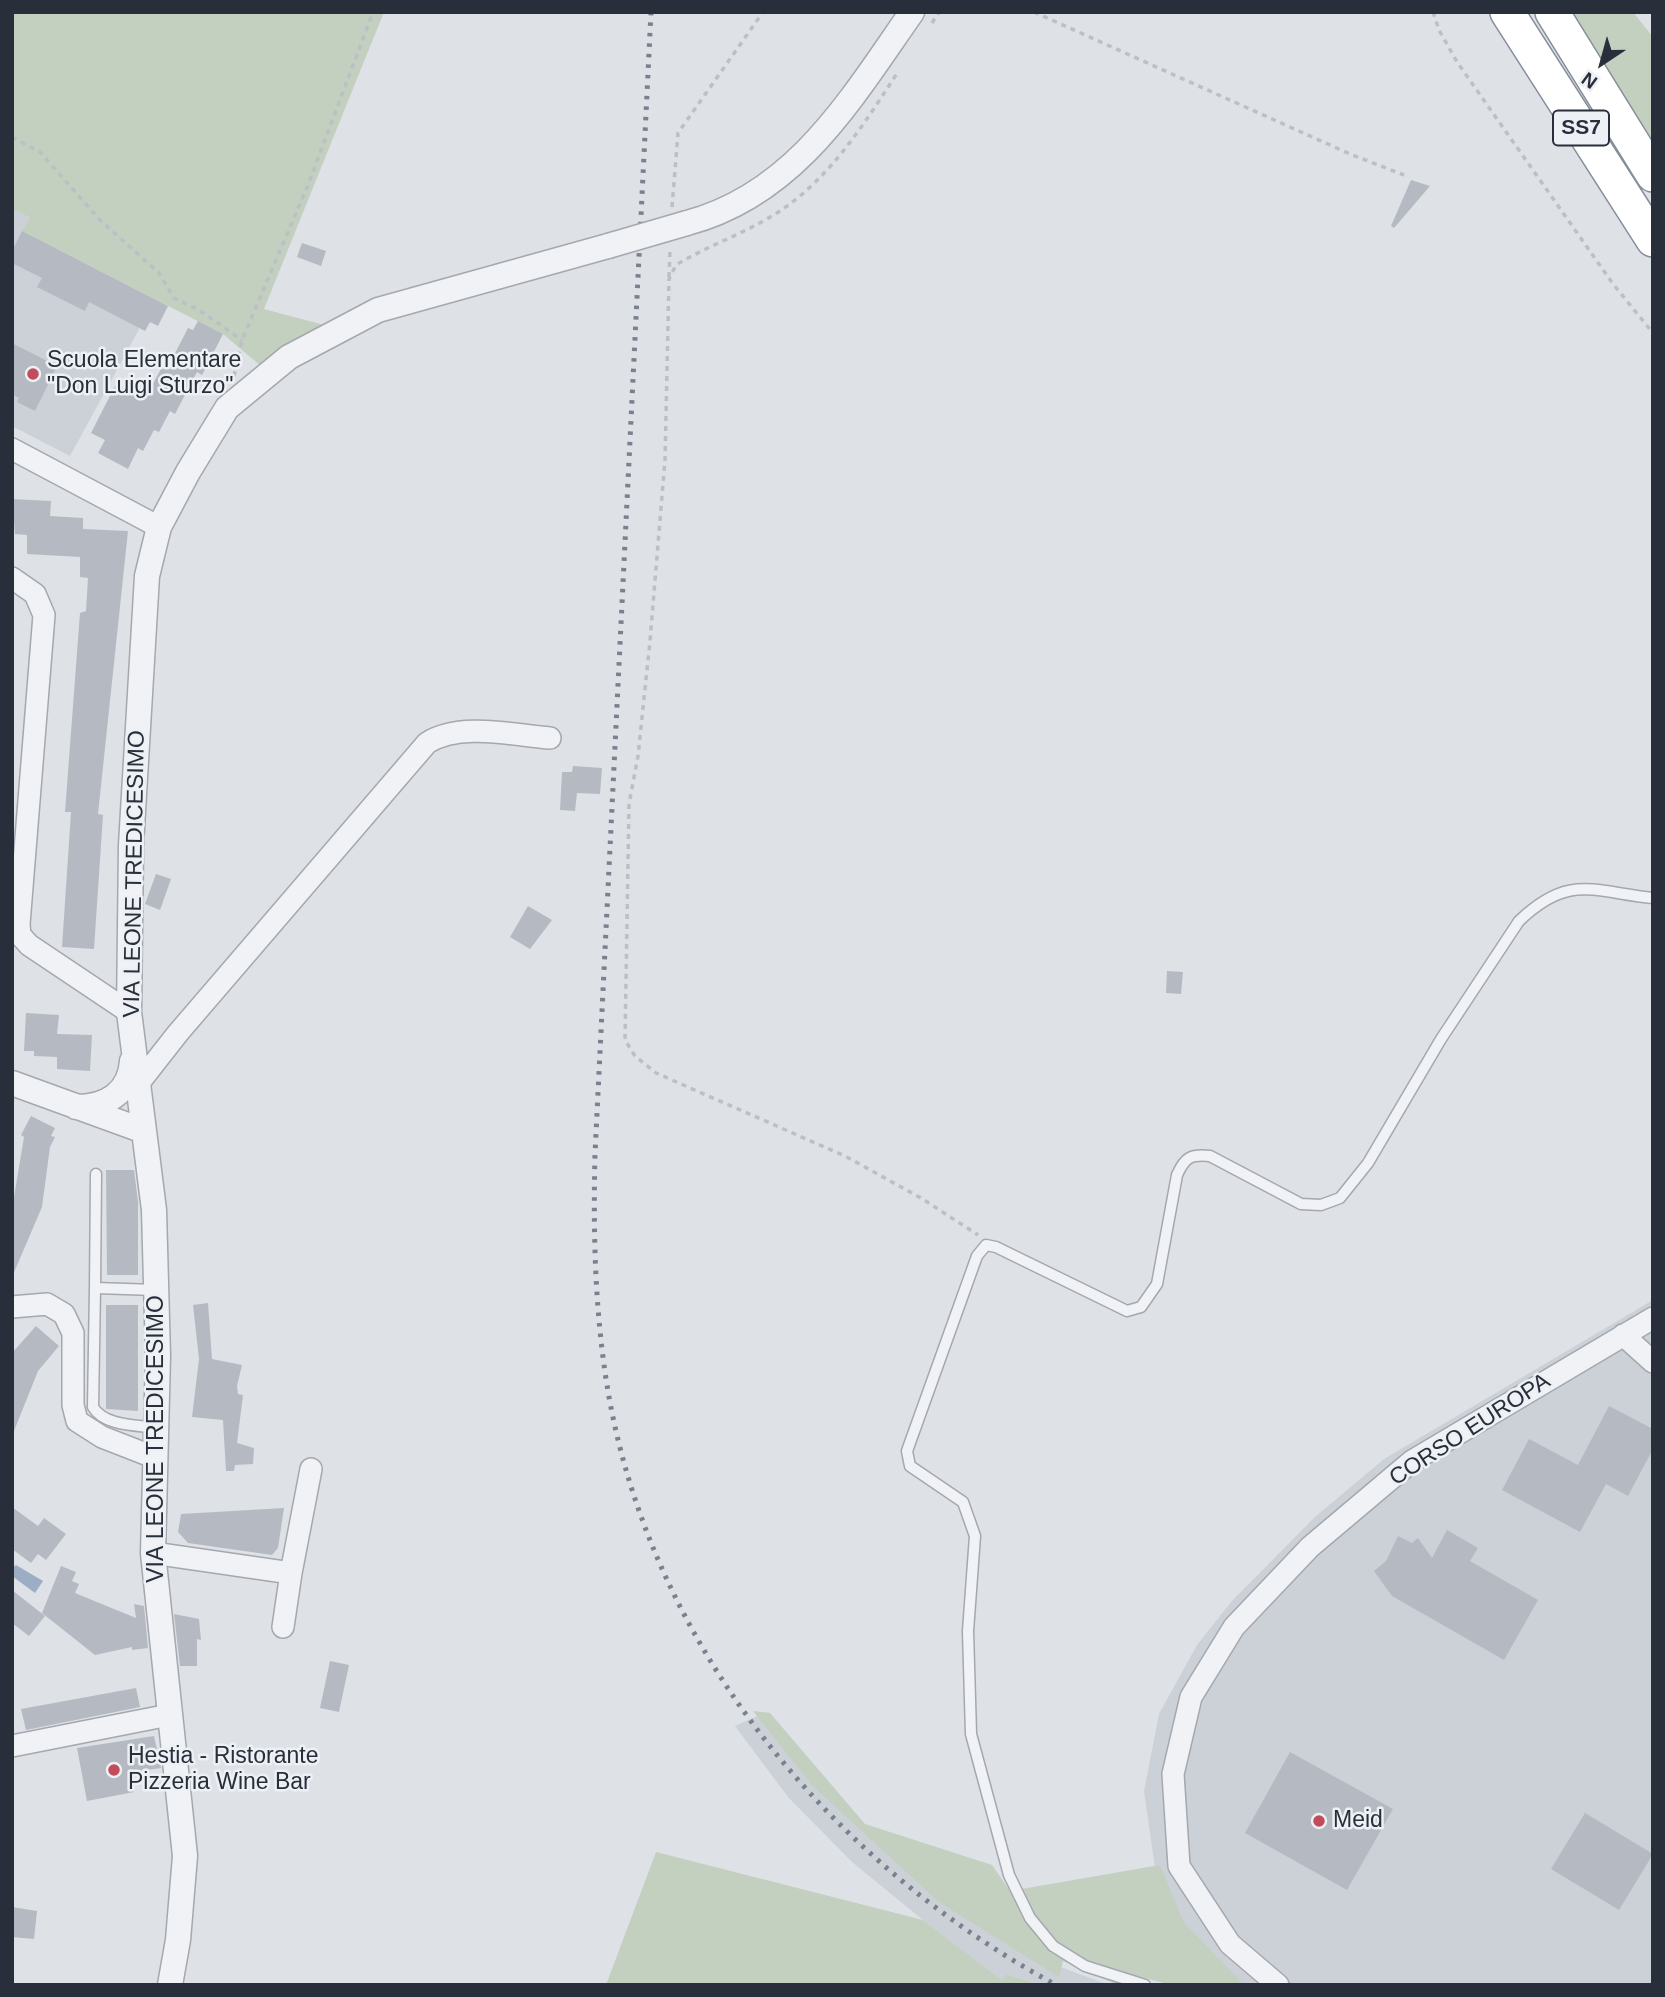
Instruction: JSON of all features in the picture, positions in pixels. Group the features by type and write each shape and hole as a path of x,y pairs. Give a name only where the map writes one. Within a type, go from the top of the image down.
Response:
{"highway":[{"name":"SS7","path":"1552,12 1653,175"},
{"name":"SS7","path":"1508,14 1653,240"}],"street":[{"name":"VIA LEONE TREDICESIMO","path":"170,1985 178,1940 185,1856 153,1553 158,1356 154,1210 129,1012 133,804 147,576 159,527 188,472 227,408 289,357 378,310 608,246 679,220 711,216 768,186 826,134 918,23"},
{"path":"12,449 159,527"},
{"path":"12,578 35,594 44,615 20,935 29,945 129,1012"},
{"path":"141,1108 178,1033 427,743 439,735 462,732 550,738"},
{"path":"106,1103 118,1095 127,1083 134,1045"},
{"path":"13,1087 72,1107 141,1108"},
{"path":"72,1107 127,1099 141,1108"},
{"path":"12,1307 47,1304 64,1314 73,1333 73,1405 78,1421 102,1437 156,1458"},
{"name":"CORSO EUROPA","path":"1278,1985 1230,1944 1179,1866 1173,1774 1191,1696 1234,1627 1310,1547 1412,1461 1653,1318"},
{"path":"1623,1335 1653,1362"},
{"path":"283,1626 312,1469"},
{"path":"153,1553 291,1573"},
{"path":"12,1746 169,1715"}],"lane":[{"path":"1145,1985 1085,1966 1053,1946 1030,1918 1009,1875 971,1734 968,1631 975,1536 963,1502 910,1466 907,1451 977,1256 986,1245 1127,1311 1141,1307 1157,1284 1177,1175 1183,1160 1195,1154 1210,1156 1301,1204 1321,1205 1340,1198 1368,1163 1441,1039 1519,921 1533,907 1551,895 1569,890 1601,888 1653,898"},
{"path":"96,1174 93,1408 98,1415 110,1421 156,1428"},
{"path":"95,1288 156,1290"}],"path":[{"path":"227,408 242,340 309,185 373,12"},
{"path":"679,220 678,133 764,12"},
{"path":"918,23 939,12"},
{"path":"1034,12 1350,154 1404,174"},
{"path":"1433,12 1438,30 1457,62 1613,284 1653,333"},
{"path":"669,279 676,265 773,216 822,176 859,132 904,64"},
{"path":"12,137 40,152 99,219 159,273 174,298 199,310 242,340"},
{"path":"670,242 662,502 640,743 629,804 625,1040 635,1056 656,1073 845,1156 921,1198 980,1236 986,1245"}],"shaded area":[{"path":"12,209 30,218 23,231 155,300 70,456 12,426"},
{"path":"1653,1300 1653,1985 1233,1985 1189,1939 1155,1868 1144,1791 1159,1714 1197,1645 1232,1601 1315,1517 1384,1459"},
{"path":"766,1712 817,1779 857,1821 1028,1955 1109,1985 1039,1985 1007,1974 1003,1981 923,1920 852,1862 788,1797 735,1726"}],"green space":[{"path":"12,12 384,12 264,309 324,325 261,366 223,334 22,231 30,218 12,209"},
{"path":"1566,12 1633,12 1653,37 1653,145"},
{"path":"753,1711 770,1713 865,1824 992,1865 1010,1891 1160,1865 1184,1923 1244,1985 1171,1985 1138,1976 1135,1985 1118,1985 1063,1961 1059,1977 939,1902 812,1785"},
{"path":"656,1852 923,1920 1002,1980 1007,1974 1039,1985 606,1985"}],"water":[{"path":"16,1565 43,1581 35,1593 12,1576 12,1568"}],"building":[{"path":"1411,180 1430,186 1394,228 1391,226"},
{"path":"22,231 168,306 158,326 150,322 145,331 89,302 85,311 37,287 42,278 12,263 12,251"},
{"path":"302,243 326,251 321,266 297,257"},
{"path":"198,321 223,334 202,375 197,372 175,414 170,411 159,432 154,430 143,451 138,448 128,469 98,453 105,440 91,433 116,384 138,395 140,390 148,393 162,367 167,369 188,328 193,330"},
{"name":"Scuola Elementare \"Don Luigi Sturzo\"","path":"12,343 57,366 35,411 17,402 19,398 12,394"},
{"path":"12,499 51,501 50,516 83,518 83,529 128,531 98,814 103,815 94,949 62,947 71,812 65,812 80,613 86,611 88,578 80,577 80,557 27,554 27,535 15,534"},
{"path":"573,766 602,768 600,794 577,793 575,811 560,810 562,772 572,772"},
{"path":"156,874 171,879 160,910 145,904"},
{"path":"528,906 552,920 530,949 510,937"},
{"path":"1167,971 1183,972 1181,994 1166,993"},
{"path":"26,1013 59,1015 57,1034 92,1035 90,1071 57,1069 57,1057 34,1056 34,1051 24,1051"},
{"path":"31,1116 55,1128 51,1136 55,1137 50,1147 42,1207 12,1277 12,1209 24,1137 21,1135"},
{"path":"106,1170 134,1170 138,1202 138,1275 107,1275"},
{"path":"208,1303 212,1359 242,1365 237,1386 238,1394 243,1395 237,1443 254,1448 253,1464 235,1465 234,1471 226,1471 223,1420 192,1417 199,1359 193,1305"},
{"path":"106,1305 138,1305 138,1411 106,1409"},
{"path":"36,1326 59,1346 38,1371 12,1436 12,1353"},
{"path":"1609,1406 1653,1429 1653,1449 1628,1496 1606,1484 1580,1532 1502,1490 1529,1439 1578,1465"},
{"path":"12,1507 38,1526 44,1518 66,1534 46,1560 38,1554 31,1563 12,1549"},
{"path":"284,1508 278,1548 272,1555 188,1543 178,1532 181,1514"},
{"path":"1447,1530 1478,1548 1470,1561 1538,1600 1504,1660 1392,1596 1374,1571 1386,1561 1398,1536 1412,1543 1418,1538 1432,1558"},
{"path":"61,1566 76,1572 72,1581 79,1584 75,1593 136,1618 134,1604 144,1606 148,1648 132,1650 132,1647 95,1655 42,1613"},
{"path":"12,1590 45,1616 29,1636 12,1623"},
{"path":"174,1614 199,1619 201,1640 197,1639 197,1666 180,1666"},
{"path":"330,1661 349,1665 339,1712 320,1708"},
{"path":"136,1688 140,1707 26,1730 21,1709"},
{"name":"Hestia - Ristorante Pizzeria Wine Bar","path":"154,1736 161,1768 131,1772 134,1792 87,1801 77,1748"},
{"name":"Meid","path":"1290,1752 1393,1809 1347,1890 1245,1833"},
{"path":"1585,1813 1653,1854 1619,1910 1551,1869"},
{"path":"12,1907 37,1911 34,1939 12,1937"}],"railway":[{"path":"651,12 595,1154 596,1276 609,1397 632,1491 667,1579 712,1663 766,1741 829,1813 899,1878 975,1935 1056,1985"}],"place":[{"name":"Scuola Elementare \"Don Luigi Sturzo\"","path":"33,374"},
{"name":"Hestia - Ristorante Pizzeria Wine Bar","path":"114,1770"},
{"name":"Meid","path":"1319,1821"}]}
